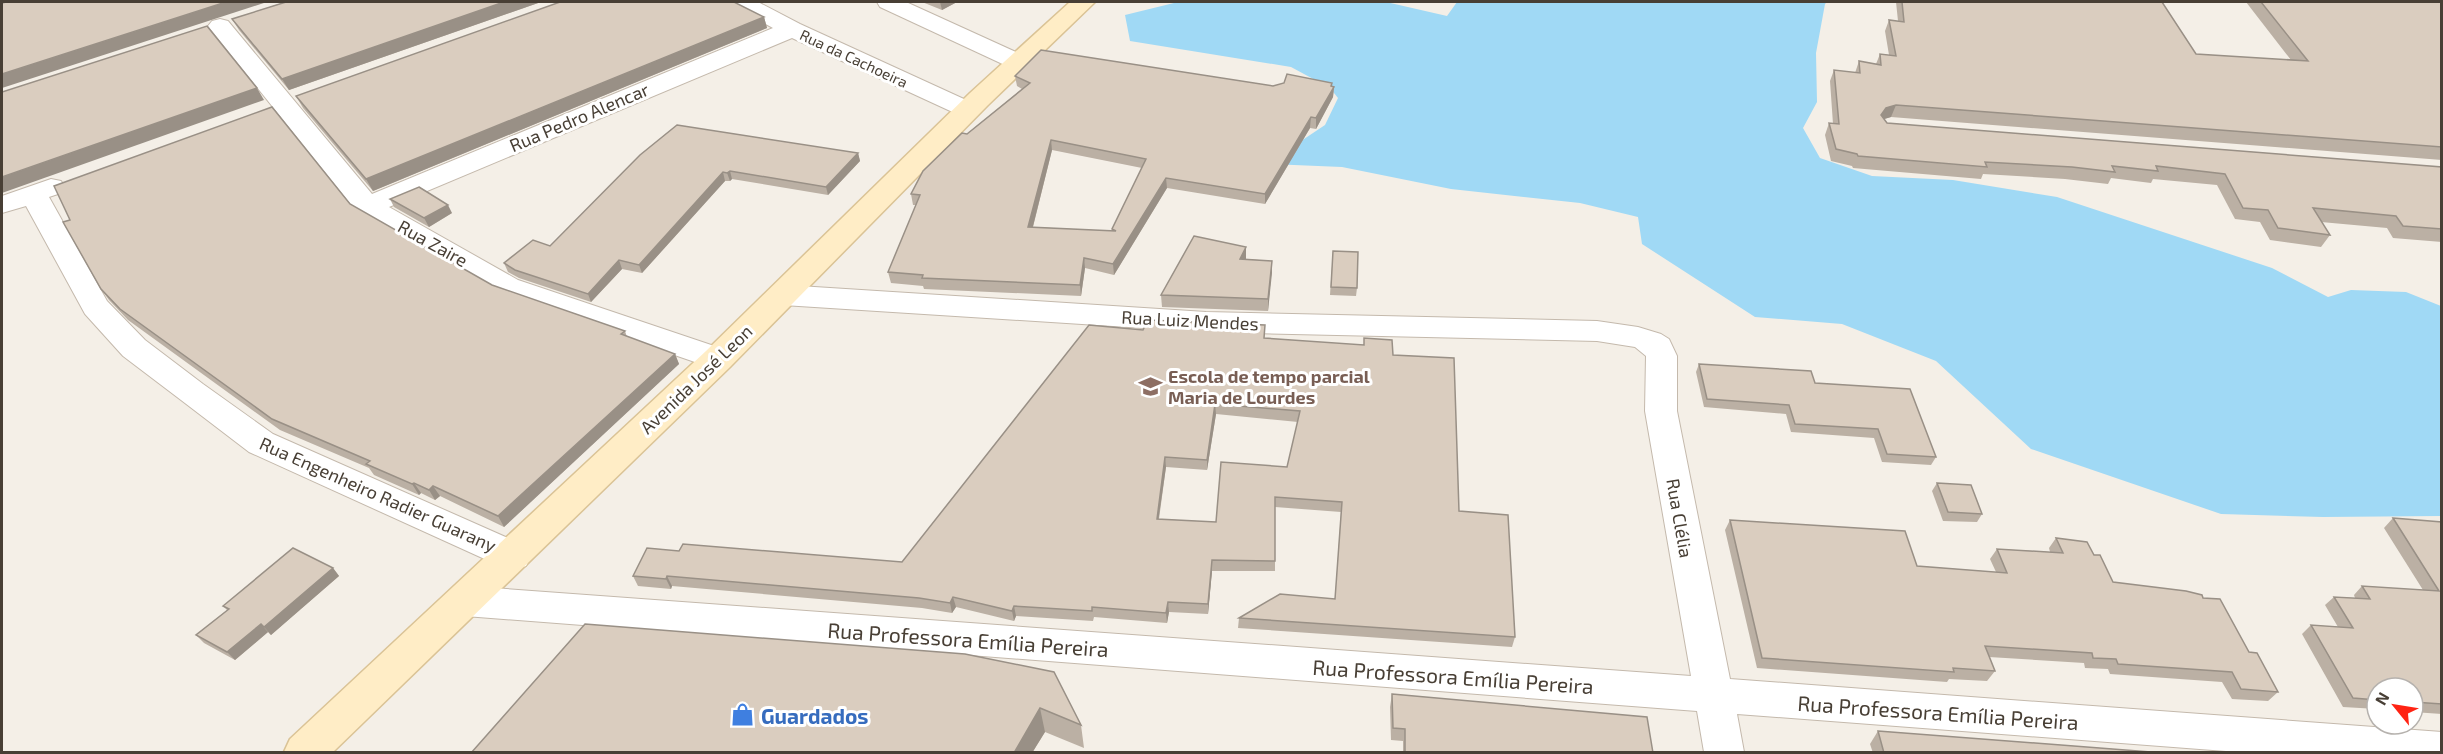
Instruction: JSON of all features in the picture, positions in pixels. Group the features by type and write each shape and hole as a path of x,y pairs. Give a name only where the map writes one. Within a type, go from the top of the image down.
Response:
{"main road":[{"name":"Avenida José Leon","path":"304,753 718,359 974,105 1083,2"}],"street":[{"name":"Rua da Cachoeira","path":"742,2 792,29 974,105"},
{"path":"888,2 1018,62 1066,55"},
{"name":"Rua Zaire","path":"220,26 367,206 508,286 718,359"},
{"name":"Rua Pedro Alencar","path":"367,206 792,29"},
{"path":"2,205 76,178"},
{"name":"Rua Engenheiro Radier Guarany","path":"33,194 96,307 134,348 201,399 261,443 513,556"},
{"name":"Rua Luiz Mendes","path":"783,295 1206,322 1597,331"},
{"name":"Rua Clélia","path":"1597,331 1641,336 1649,339 1660,349 1664,363 1661,411 1724,753"},
{"name":"Rua Professora Emília Pereira","path":"465,601 2442,750"}],"water":[{"path":"1178,2 1386,2 1447,16 1457,2 1827,2 1816,53 1817,102 1803,128 1820,158 1872,176 1953,180 2057,197 2272,268 2328,297 2351,290 2406,292 2441,306 2441,516 2323,517 2221,514 2031,449 1936,361 1842,324 1755,317 1642,244 1638,217 1580,203 1451,189 1342,167 1245,163 1298,143 1325,125 1338,98 1330,88 1291,67 1130,41 1125,15"}],"building":[{"path":"226,2 2,74 2,3"},
{"path":"286,2 504,2 282,79 232,19"},
{"path":"560,2 734,2 764,17 366,179 296,96"},
{"path":"1902,2 2162,2 2196,54 2308,61 2261,2 2442,2 2442,147 1896,105 1886,108 1881,115 1887,123 2442,167 2442,229 2403,226 2396,216 2313,208 2330,235 2278,228 2268,210 2243,208 2225,174 2156,166 2158,171 2112,166 2115,172 1985,162 1987,167 1858,156 1836,149 1829,123 1839,124 1834,70 1860,73 1859,61 1881,65 1880,54 1896,56 1889,20 1904,22"},
{"path":"207,26 257,88 2,177 2,92"},
{"path":"1041,50 1273,86 1284,83 1287,74 1332,83 1331,86 1334,87 1316,118 1311,117 1265,194 1166,178 1113,264 1084,258 1080,285 922,278 923,275 888,272 920,195 911,194 923,171 962,133 967,134 1030,83 1015,76","holes":["1051,140 1146,159 1112,229 1116,231 1028,227"]},
{"path":"272,107 350,204 492,285 625,331 621,334 675,354 498,516 433,486 429,490 412,484 366,464 370,461 272,419 120,309 101,289 63,222 70,220 54,186"},
{"path":"677,125 858,153 826,187 730,171 723,172 639,265 619,260 588,294 515,270 504,263 533,240 550,246 640,155"},
{"path":"419,187 448,205 424,218 390,199"},
{"path":"1194,236 1246,247 1240,259 1272,261 1268,299 1161,295"},
{"path":"1333,251 1358,252 1357,288 1331,287"},
{"path":"1148,320 1265,325 1264,338 1364,345 1364,338 1392,340 1393,355 1454,358 1459,511 1508,515 1515,637 1239,618 1280,594 1335,599 1342,502 1275,497 1275,561 1212,560 1208,604 1168,602 1166,613 1092,607 1092,611 1014,606 1012,611 953,597 950,603 919,598 667,576 666,579 633,576 647,548 679,551 683,544 902,562 1089,325 1143,330","holes":["1215,404 1300,411 1287,467 1221,462 1216,522 1157,519 1165,457 1207,460"]},
{"path":"1699,364 1811,371 1815,383 1910,389 1936,457 1887,454 1878,429 1795,424 1789,405 1707,399"},
{"path":"1937,483 1971,485 1982,514 1948,512"},
{"path":"2393,518 2442,522 2442,704 2425,703 2425,676 2365,676 2365,699 2353,698 2311,625 2353,628 2334,597 2370,599 2362,586 2439,591"},
{"path":"1730,520 1905,531 1917,566 2007,573 1997,549 2063,553 2056,538 2087,542 2094,555 2100,555 2113,582 2186,591 2202,595 2203,598 2220,599 2249,652 2257,653 2278,692 2241,689 2232,672 2118,664 2116,659 2093,658 2092,653 1985,646 1995,671 1953,668 1954,672 1762,658"},
{"path":"293,548 333,568 264,627 261,624 227,652 196,635 229,609 223,606"},
{"name":"Guardados","path":"585,624 965,654 1054,672 1081,725 1040,708 1014,753 471,753"},
{"path":"1392,694 1647,717 1653,753 1405,753 1405,729 1393,728"},
{"path":"1878,731 2164,753 1884,753"}],"place":[{"name":"Escola de tempo parcial Maria de Lourdes","path":"1150,386"},
{"name":"Guardados","path":"743,715"}]}
